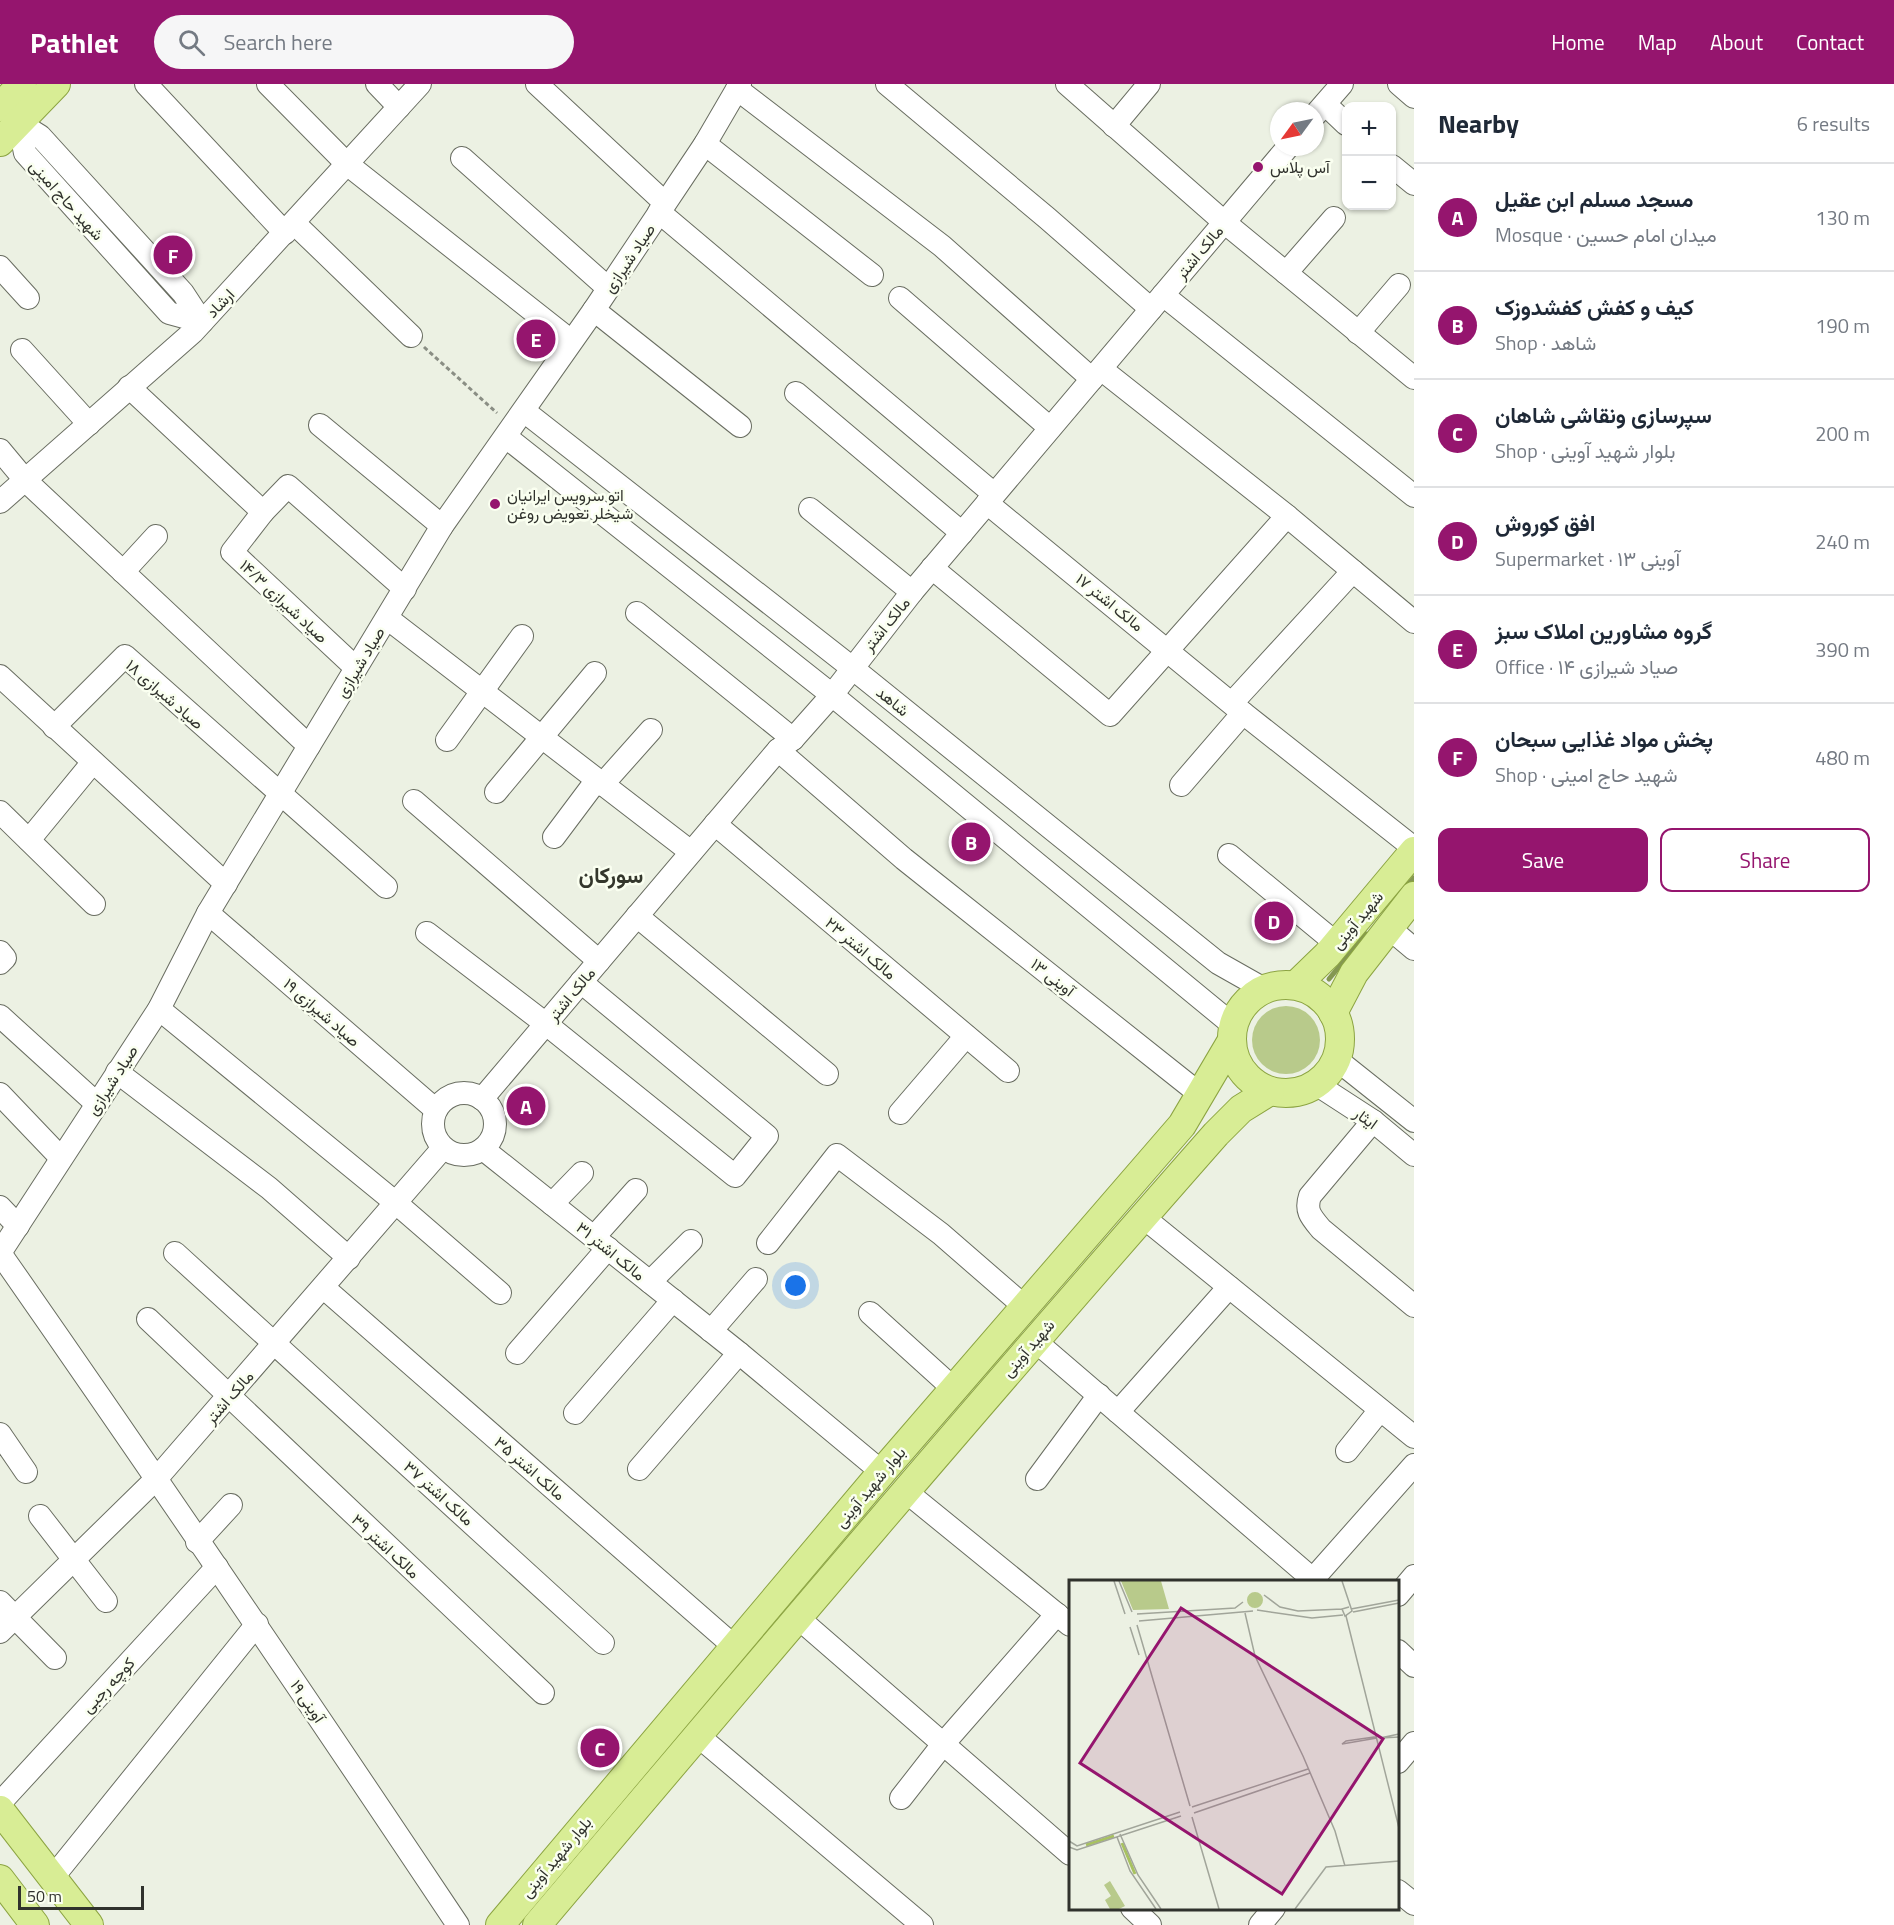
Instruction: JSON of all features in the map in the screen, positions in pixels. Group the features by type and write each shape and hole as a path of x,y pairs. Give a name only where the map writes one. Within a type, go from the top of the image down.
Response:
{"main road":[{"path":"3,113 22,84"},
{"path":"3,113 56,84"},
{"name":"شهید آوینی","path":"1296,986 1337,944 1414,849"},
{"name":"شهید آوینی","path":"1334,1013 1354,972 1414,896"},
{"path":"1280,985 1296,986 1311,991 1324,1000 1334,1013 1339,1028 1340,1044 1331,1069 1316,1084 1287,1093 1270,1091 1256,1084 1243,1073 1235,1058 1232,1034 1244,1003 1264,989 1280,985"},
{"name":"بلوار شهید آوینی","path":"500,1925 607,1795 736,1648 882,1472 1182,1125 1201,1095 1232,1034"},
{"name":"شهید آوینی","path":"797,1617 904,1490 1143,1217 1241,1109 1270,1091"},
{"name":"بلوار شهید آوینی","path":"537,1925 797,1617"},
{"path":"0,1810 89,1925"},
{"path":"0,1879 34,1925"}],"street":[{"path":"146,84 216,159 289,228 411,336"},
{"path":"268,84 347,164 571,341"},
{"path":"377,84 399,107"},
{"name":"ارشاد","path":"0,502 202,322 420,84"},
{"path":"887,84 1047,218 1414,496"},
{"path":"1067,84 1224,222 1414,378"},
{"path":"1114,126 1149,84"},
{"path":"1324,105 1341,84"},
{"path":"1399,84 1414,97"},
{"name":"مالک اشتر ۱۷","path":"544,86 662,208 885,401 990,499 1238,708 1414,849"},
{"path":"738,86 942,246 1096,374 1287,516 1414,622"},
{"name":"صیاد شیرازی","path":"0,1253 159,1009 208,913 442,526 594,310 705,144 738,86"},
{"path":"1324,112 1342,121"},
{"name":"شهید حاج امینی","path":"3,113 40,135 183,293 202,322"},
{"name":"شهید حاج امینی","path":"3,113 25,153 169,313 202,322"},
{"path":"705,144 872,275"},
{"name":"مالک اشتر","path":"482,1099 715,824 832,694 912,592 1280,156"},
{"path":"462,158 608,288"},
{"path":"1396,169 1414,184"},
{"path":"1286,273 1334,218"},
{"path":"0,267 28,298"},
{"path":"1359,333 1398,285"},
{"path":"900,298 1050,428"},
{"path":"594,310 740,426"},
{"path":"22,350 89,424"},
{"path":"129,387 263,512"},
{"path":"796,393 962,532"},
{"path":"320,425 442,526"},
{"name":"شاهد","path":"514,425 851,667 1218,963 1264,989"},
{"name":"شاهد","path":"514,425 1232,1034"},
{"path":"0,450 25,480 309,746"},
{"name":"صیاد شیرازی ۱۴/۳","path":"356,668 231,552 263,512 288,486 405,589"},
{"path":"810,509 912,592"},
{"path":"932,568 1110,715 1287,516"},
{"path":"123,572 156,536"},
{"path":"1181,785 1238,708 1353,571"},
{"name":"آوینی ۱۳","path":"638,613 785,744 904,860 1201,1095"},
{"path":"387,618 691,852"},
{"path":"447,740 522,636"},
{"name":"صیاد شیرازی ۱۸","path":"54,727 125,656 280,795"},
{"path":"496,792 596,673"},
{"path":"0,676 226,884"},
{"path":"554,837 599,783 651,730"},
{"path":"29,840 93,762"},
{"path":"280,795 386,887"},
{"path":"414,801 598,961"},
{"path":"0,812 94,904"},
{"name":"مالک اشتر ۲۳","path":"715,824 1008,1071"},
{"path":"1229,855 1337,944"},
{"name":"صیاد شیرازی ۱۹","path":"208,913 436,1110"},
{"path":"637,916 827,1074"},
{"path":"1389,928 1414,949"},
{"path":"427,933 546,1023 735,1176 766,1136 581,982"},
{"path":"0,952 5,958 0,963"},
{"path":"159,1009 396,1203 500,1293"},
{"path":"0,1016 97,1104"},
{"path":"900,1113 966,1036"},
{"name":"ایثار","path":"1336,1059 1414,1121"},
{"path":"117,1072 269,1188 349,1258"},
{"name":"ایثار","path":"1316,1084 1373,1121 1414,1155"},
{"path":"0,1094 62,1158"},
{"path":"472,1094 482,1099 493,1114 495,1123 490,1142 483,1149 468,1156 450,1153 443,1148 433,1130 436,1110 451,1096 472,1094"},
{"path":"1373,1121 1310,1196 1307,1206 1310,1215 1321,1229 1414,1306"},
{"name":"مالک اشتر","path":"5,1617 74,1559 157,1478 276,1344 443,1148"},
{"name":"مالک اشتر ۳۱","path":"483,1149 739,1353 882,1472"},
{"path":"768,1243 837,1155 941,1234 1025,1307"},
{"path":"552,1204 582,1173"},
{"path":"517,1353 601,1242 636,1190"},
{"path":"0,1207 18,1226"},
{"path":"1143,1217 1414,1437"},
{"path":"650,1282 691,1241"},
{"name":"آوینی ۱۹","path":"0,1253 157,1478 197,1542 257,1624 458,1925"},
{"name":"مالک اشتر ۳۷","path":"175,1253 603,1643"},
{"path":"711,1331 756,1279"},
{"path":"1118,1412 1229,1287"},
{"name":"مالک اشتر ۳۵","path":"324,1288 736,1648"},
{"path":"575,1413 673,1300"},
{"path":"870,1313 954,1389"},
{"name":"مالک اشتر ۳۹","path":"148,1320 543,1693"},
{"path":"1034,1340 1315,1580 1414,1465"},
{"path":"639,1469 739,1353"},
{"path":"1036,1479 1099,1395"},
{"path":"1347,1451 1380,1410"},
{"path":"0,1434 26,1472"},
{"path":"901,1798 944,1743 1064,1619 904,1490"},
{"path":"197,1542 231,1505"},
{"path":"40,1516 106,1601"},
{"name":"کوچه رجبی","path":"0,1803 217,1567"},
{"path":"1399,1594 1414,1576"},
{"path":"5,1617 55,1658"},
{"path":"797,1617 1069,1852"},
{"path":"53,1877 257,1624"},
{"path":"1399,1653 1414,1666"},
{"path":"697,1735 922,1925"},
{"path":"1399,1892 1414,1904"},
{"path":"1134,1910 1150,1925"}],"path":[{"path":"411,336 514,425"}],"green space":[{"path":"1279,1006 1293,1006 1305,1011 1315,1021 1320,1040 1315,1059 1305,1069 1293,1074 1279,1074 1267,1069 1257,1059 1252,1047 1252,1033 1257,1021 1267,1011"}],"waterway":[{"path":"1407,886 1414,878"},
{"path":"1329,979 1366,934"}],"place":[{"name":"آس پلاس","path":"1258,167"},
{"name":"پخش مواد غذایی سبحان","path":"173,255"},
{"name":"گروه مشاورین املاک سبز","path":"536,339"},
{"name":"اتو سرویس ایرانیان شیخلر تعویض روغن","path":"495,504"},
{"name":"کیف و کفش کفشدوزک","path":"971,842"},
{"name":"افق کوروش","path":"1274,921"},
{"name":"مسجد مسلم ابن عقیل","path":"526,1106"},
{"name":"سپرسازی و‌نقاشی شاهان","path":"600,1748"}],"district":[{"name":"سورکان","path":"611,875"}]}
